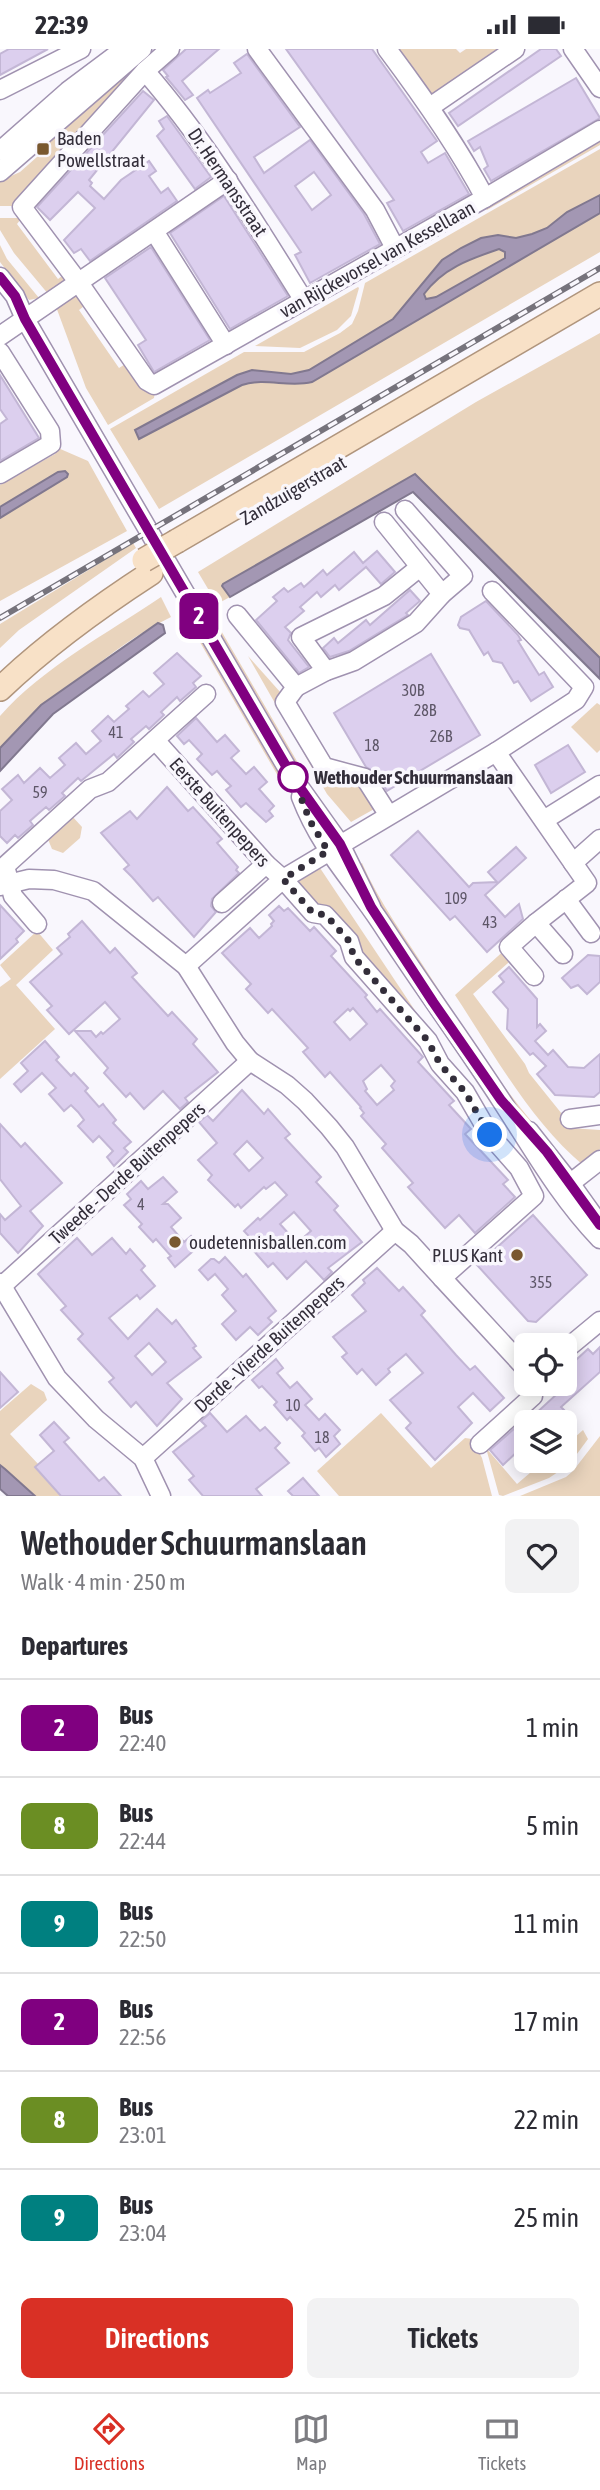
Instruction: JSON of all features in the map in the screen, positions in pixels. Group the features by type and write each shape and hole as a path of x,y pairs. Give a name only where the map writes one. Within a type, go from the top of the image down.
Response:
{"main road":[{"name":"Zandzuigerstraat","path":"0,669 55,621 600,294"},
{"name":"Zandzuigerstraat","path":"181,547 600,311"},
{"name":"Zandzuigerstraat","path":"0,689 64,632 148,567"}],"street":[{"path":"0,90 81,49"},
{"path":"0,151 109,55 124,49"},
{"path":"0,172 142,49"},
{"path":"79,282 22,207 145,71 170,49"},
{"path":"257,49 375,210 395,248"},
{"path":"387,49 465,160 485,198"},
{"path":"430,107 515,49"},
{"path":"573,49 600,88"},
{"name":"Dr. Hermansstraat","path":"145,71 176,106 229,180 303,299"},
{"name":"van Rijckevorsel van Kessellaan","path":"79,282 147,381 154,385 485,198 600,129"},
{"path":"0,336 229,180"},
{"path":"154,231 226,345"},
{"path":"0,277 15,296 25,319 371,907 501,1100 537,1160 600,1225"},
{"path":"0,293 25,319"},
{"path":"0,352 50,431 51,444 0,474"},
{"path":"388,814 365,778 324,767 285,702 296,687 326,671 354,661 416,623 442,594 463,576 405,510"},
{"path":"384,522 442,594"},
{"path":"326,671 301,637 384,596 420,567"},
{"path":"442,1278 534,1196 519,1168 490,1135 465,1092 440,1064 428,1041 354,957 349,941 326,915 313,913 283,879 496,752 576,700 584,687 492,591"},
{"path":"237,615 296,687"},
{"name":"Eerste Buitenpepers","path":"3,874 90,789 108,782 206,694"},
{"name":"Eerste Buitenpepers","path":"155,740 266,864 283,879 186,966"},
{"path":"496,752 587,883 509,947 534,976"},
{"path":"544,820 600,785"},
{"path":"573,863 600,839"},
{"path":"222,904 266,864"},
{"path":"3,874 13,896 37,924"},
{"path":"3,874 54,880 93,891 186,966 250,1062 287,1085 329,1127 359,1168 395,1231 411,1244 514,1356"},
{"path":"566,899 591,933"},
{"path":"536,923 563,954"},
{"name":"Tweede - Derde Buitenpepers","path":"2,1284 250,1062"},
{"path":"570,1119 600,1115"},
{"path":"565,1187 600,1160"},
{"path":"565,1187 584,1222 600,1239"},
{"name":"Derde - Vierde Buitenpepers","path":"143,1458 395,1231"},
{"path":"2,1284 57,1378 96,1419 143,1458 161,1496"},
{"path":"577,1340 600,1321"},
{"path":"480,1444 533,1396"}],"shaded area":[{"path":"397,49 456,49 460,53 466,49 508,49 434,100"},
{"path":"136,64 138,67 15,206 0,206 0,181 20,172 46,149 44,146"},
{"path":"600,138 600,145 487,210 483,206"},
{"path":"600,149 600,195 567,212 547,228 516,238 498,235 481,238 425,280 393,319 309,370 291,374 252,370 237,375 135,431 140,439 242,385 260,382 312,382 600,213 600,252 159,509 110,429 244,352 304,352 340,333 352,324 365,283"},
{"path":"600,195 600,213 312,382 260,382 242,385 139,439 135,430 237,375 252,370 291,374 309,370 393,319 442,260 461,248 481,238 498,235 516,238 532,234 547,228 567,212","holes":["499,249 505,252 505,258 436,297 426,299 424,294 431,285 448,271"]},
{"path":"0,218 19,218 17,224 58,279 62,276 62,286 49,295 14,253 0,230"},
{"path":"0,245 7,259 39,298 29,300 0,262"},
{"path":"499,249 505,252 505,258 436,298 426,299 424,294 440,277 468,261"},
{"path":"358,287 351,316 337,330 300,348 255,346"},
{"path":"68,295 82,297 88,303 79,310 119,368 127,363 155,391 154,398 108,425 86,388 55,304"},
{"path":"600,333 600,658 415,474 222,586 230,597 217,604 198,572 476,402"},
{"path":"58,448 88,461 127,531 0,601 0,518 67,477 0,506 0,485 55,454"},
{"path":"65,471 67,477 0,518 0,507 58,472"},
{"path":"415,474 600,658 600,679 413,492 230,597 222,586"},
{"path":"133,543 136,548 19,630 0,648 0,624"},
{"path":"182,573 216,622 298,763 294,766"},
{"path":"169,581 282,773 278,776 194,632"},
{"path":"161,597 171,617 148,629 104,660 0,748 0,716 35,682"},
{"path":"158,623 163,625 165,633 53,714 0,771 0,748 41,705"},
{"path":"248,656 281,693 322,773 356,780 376,808 351,822 327,794"},
{"path":"597,703 600,705 600,750 597,753 571,727"},
{"path":"71,815 82,827 80,838 63,853 52,849 47,837"},
{"path":"362,863 384,905 458,1020 506,1089 560,1154 556,1157 521,1117 374,899 357,866"},
{"path":"320,868 470,1093 387,990 291,887"},
{"path":"37,931 53,950 16,985 55,1029 0,1079 0,987 11,979 0,965"},
{"path":"508,947 516,956 473,994 529,1073 566,1119 565,1124 570,1128 600,1130 600,1149 583,1165 564,1148 529,1107 455,995"},
{"path":"31,1384 44,1392 47,1400 10,1434 68,1496 35,1496 0,1465 0,1411"},
{"path":"381,1413 431,1468 465,1438 472,1439 482,1458 492,1496 339,1496 317,1471"},
{"path":"583,1430 588,1439 577,1454 577,1435"},
{"path":"600,1436 600,1496 520,1496 571,1473 577,1473 577,1466"},
{"path":"486,1448 517,1484 530,1473 556,1473 503,1496 499,1495"},
{"path":"0,1465 35,1496 8,1496 0,1489"}],"building":[{"path":"9,49 48,49 0,75 0,54"},
{"path":"186,49 219,49 182,81 193,95 185,100 163,70"},
{"path":"286,49 372,49 437,141 421,152 428,163 445,153 469,194 403,231 387,203 394,200"},
{"path":"541,49 556,49 561,56 458,126 449,113"},
{"path":"247,54 300,127 254,157 264,173 310,140 364,214 380,244 310,283 295,255 301,252 197,98 241,73 234,63","holes":["314,172 331,195 312,210 295,186"]},
{"path":"576,78 600,118 491,181 484,169 488,166 480,147 474,151 468,141"},
{"path":"143,91 154,100 89,180 92,183 90,186 104,199 121,180 149,161 156,171 149,176 161,193 168,188 177,201 90,261 81,249 74,253 64,240 95,208 78,192 50,220 37,207"},
{"path":"167,116 211,177 195,189 157,136 164,129 159,121"},
{"path":"224,196 288,296 230,329 170,233"},
{"path":"151,247 210,340 154,372 138,345 146,340 105,278"},
{"path":"0,375 39,438 0,461 0,424 7,419 0,409"},
{"path":"377,551 395,572 381,584 366,567 339,590 335,585 321,597 317,592 300,607 304,611 285,627 291,633 288,640 309,667 299,673 256,620 277,601 273,597 284,588 288,592 301,583 304,587 323,570 327,575 354,552 363,563"},
{"path":"410,590 420,601 406,613 408,615 349,651 330,657 323,648 334,638 338,643 366,620 370,625"},
{"path":"486,601 518,635 521,640 518,641 539,675 544,672 553,687 531,701 518,681 514,683 502,663 493,661 488,652 484,655 469,630 458,625 461,617"},
{"path":"177,653 201,676 193,683 196,687 180,701 177,697 161,712 164,715 149,729 146,726 131,739 134,742 117,758 114,754 81,781 78,778 62,793 65,796 49,810 46,807 30,821 33,825 18,838 15,835 7,843 0,836 0,811 12,800 2,789 18,775 24,783 40,768 50,778 65,765 59,758 76,743 86,754 101,741 92,731 108,716 114,722 129,709 126,706 143,691 149,697 164,684 154,673"},
{"path":"431,654 480,735 410,777 404,784 402,782 387,791 375,772 366,767 334,713"},
{"path":"196,718 217,742 225,735 239,751 231,758 246,774 254,767 267,782 259,789 274,806 269,811 273,816 266,822 246,803 241,807 226,790 231,786 217,771 212,775 197,759 202,754 189,740 184,744 177,736"},
{"path":"568,745 585,772 551,793 535,765"},
{"path":"167,787 188,811 193,807 222,839 217,843 238,867 236,870 239,873 212,899 211,906 216,912 194,937 158,897 153,901 124,869 129,865 101,833 130,811 137,819"},
{"path":"418,831 469,887 473,883 497,882 488,872 516,847 526,858 485,895 505,917 519,904 523,919 487,952 455,916 450,920 391,855"},
{"path":"0,905 24,931 16,939 18,942 0,959"},
{"path":"279,906 284,911 288,908 310,931 314,927 336,951 331,956 367,995 365,997 377,1012 380,1009 423,1057 418,1062 454,1101 449,1105 471,1129 465,1134 508,1180 503,1184 515,1197 475,1233 459,1215 445,1228 408,1187 413,1183 382,1148 386,1144 361,1116 364,1113 361,1107 330,1072 325,1077 303,1052 308,1048 272,1009 268,1013 246,989 251,984 222,953 250,928 259,938 272,926 274,921 269,915","holes":["353,1008 367,1024 350,1040 334,1022 348,1009 350,1011","381,1065 395,1081 391,1086 394,1090 377,1105 365,1091 367,1089 363,1081"]},
{"path":"82,921 110,953 115,948 137,973 132,977 168,1016 172,1012 197,1039 193,1044 218,1072 185,1098 188,1102 180,1109 163,1091 144,1109 130,1093 126,1097 104,1073 108,1068 75,1031 91,1031 96,1037 120,1019 105,1002 69,1034 47,1010 52,1006 30,982 62,954 57,948"},
{"path":"588,955 600,956 600,982 587,994 578,985 571,988 562,978"},
{"path":"509,967 537,999 537,1027 540,1024 546,1031 535,1041 548,1055 553,1050 568,1067 584,1068 600,1054 600,1092 594,1097 555,1095 537,1074 546,1066 533,1053 530,1055 507,1029 508,1009 493,992 504,982 499,976"},
{"path":"45,1041 59,1057 56,1060 71,1076 74,1073 88,1088 85,1091 99,1107 103,1104 116,1120 113,1123 131,1142 124,1148 128,1152 114,1166 107,1157 113,1151 99,1136 93,1142 78,1126 84,1120 71,1105 64,1111 49,1094 56,1088 42,1073 21,1092 14,1084 28,1071 21,1063"},
{"path":"242,1090 264,1114 268,1109 290,1134 285,1138 321,1177 316,1182 338,1206 334,1210 362,1242 328,1268 332,1272 324,1280 306,1261 287,1279 273,1263 268,1267 253,1250 258,1246 244,1231 287,1195 275,1182 266,1189 264,1187 241,1208 238,1204 235,1207 208,1180 212,1175 198,1160 217,1143 199,1122 207,1115 213,1121","holes":["247,1141 263,1158 249,1171 234,1154","294,1212 311,1231 297,1243 280,1224"]},
{"path":"0,1124 21,1147 25,1143 62,1183 30,1211 43,1226 18,1253 0,1233 0,1214 5,1220 21,1206 0,1179"},
{"path":"163,1177 177,1192 163,1204 168,1204 181,1218 171,1227 184,1242 191,1236 199,1246 175,1267 168,1258 171,1256 156,1239 153,1242 139,1227 142,1224 124,1205 131,1199 127,1194 141,1181 148,1189"},
{"path":"533,1215 587,1275 536,1322 528,1321 477,1265"},
{"path":"77,1238 92,1255 112,1238 126,1254 130,1249 145,1266 141,1270 155,1286 140,1299 137,1295 109,1318 128,1339 157,1309 172,1324 176,1320 201,1357 167,1383 182,1399 157,1426 136,1402 131,1407 109,1382 114,1378 78,1339 83,1334 61,1310 66,1306 38,1274","holes":["149,1343 166,1362 152,1375 135,1356"]},
{"path":"225,1257 243,1277 246,1274 276,1311 268,1318 272,1322 258,1335 250,1327 236,1340 222,1324 236,1311 222,1295 228,1289 215,1274 208,1280 199,1270 211,1259 219,1263"},
{"path":"377,1268 399,1291 403,1287 425,1311 421,1315 456,1355 470,1370 475,1366 504,1398 490,1411 473,1393 458,1407 472,1423 435,1460 406,1428 411,1423 390,1400 423,1373 406,1354 388,1369 390,1372 376,1385 362,1369 357,1374 342,1357 347,1353 333,1337 366,1311 352,1295 365,1283 363,1280"},
{"path":"600,1347 600,1372 577,1393 577,1359 588,1349 593,1354"},
{"path":"276,1359 283,1368 277,1373 290,1388 297,1382 312,1399 305,1405 319,1420 325,1414 340,1430 334,1436 340,1444 326,1457 319,1448 315,1451 302,1436 305,1433 290,1417 287,1420 274,1405 277,1402 262,1386 259,1388 252,1380"},
{"path":"0,1372 18,1392 0,1408"},
{"path":"555,1396 573,1396 561,1407 564,1410 540,1410"},
{"path":"210,1413 227,1432 246,1416 260,1431 265,1427 280,1443 275,1448 289,1463 256,1489 262,1496 203,1496 189,1480 194,1476 173,1452 206,1426 201,1421"},
{"path":"54,1422 69,1438 64,1442 99,1481 104,1477 121,1496 61,1496 35,1467 54,1451 40,1435"},
{"path":"514,1429 514,1455 503,1465 490,1450"},
{"path":"303,1478 319,1496 293,1496 288,1491"}],"railway":[{"path":"0,618 600,268"}],"bus line":[{"name":"2","path":"0,277 15,296 25,319 293,778 321,814 350,861 371,907 501,1100 547,1152 600,1225"}],"place":[{"name":"Baden Powellstraat","path":"43,149"},
{"name":"Wethouder Schuurmanslaan","path":"293,777"},
{"name":"oudetennisballen.com","path":"175,1242"},
{"name":"PLUS Kant","path":"517,1255"}],"route":[{"path":"293,777 310,821 328,851 283,879 313,913 326,915 349,941 354,957 428,1041 440,1064 465,1092 490,1135"}]}
